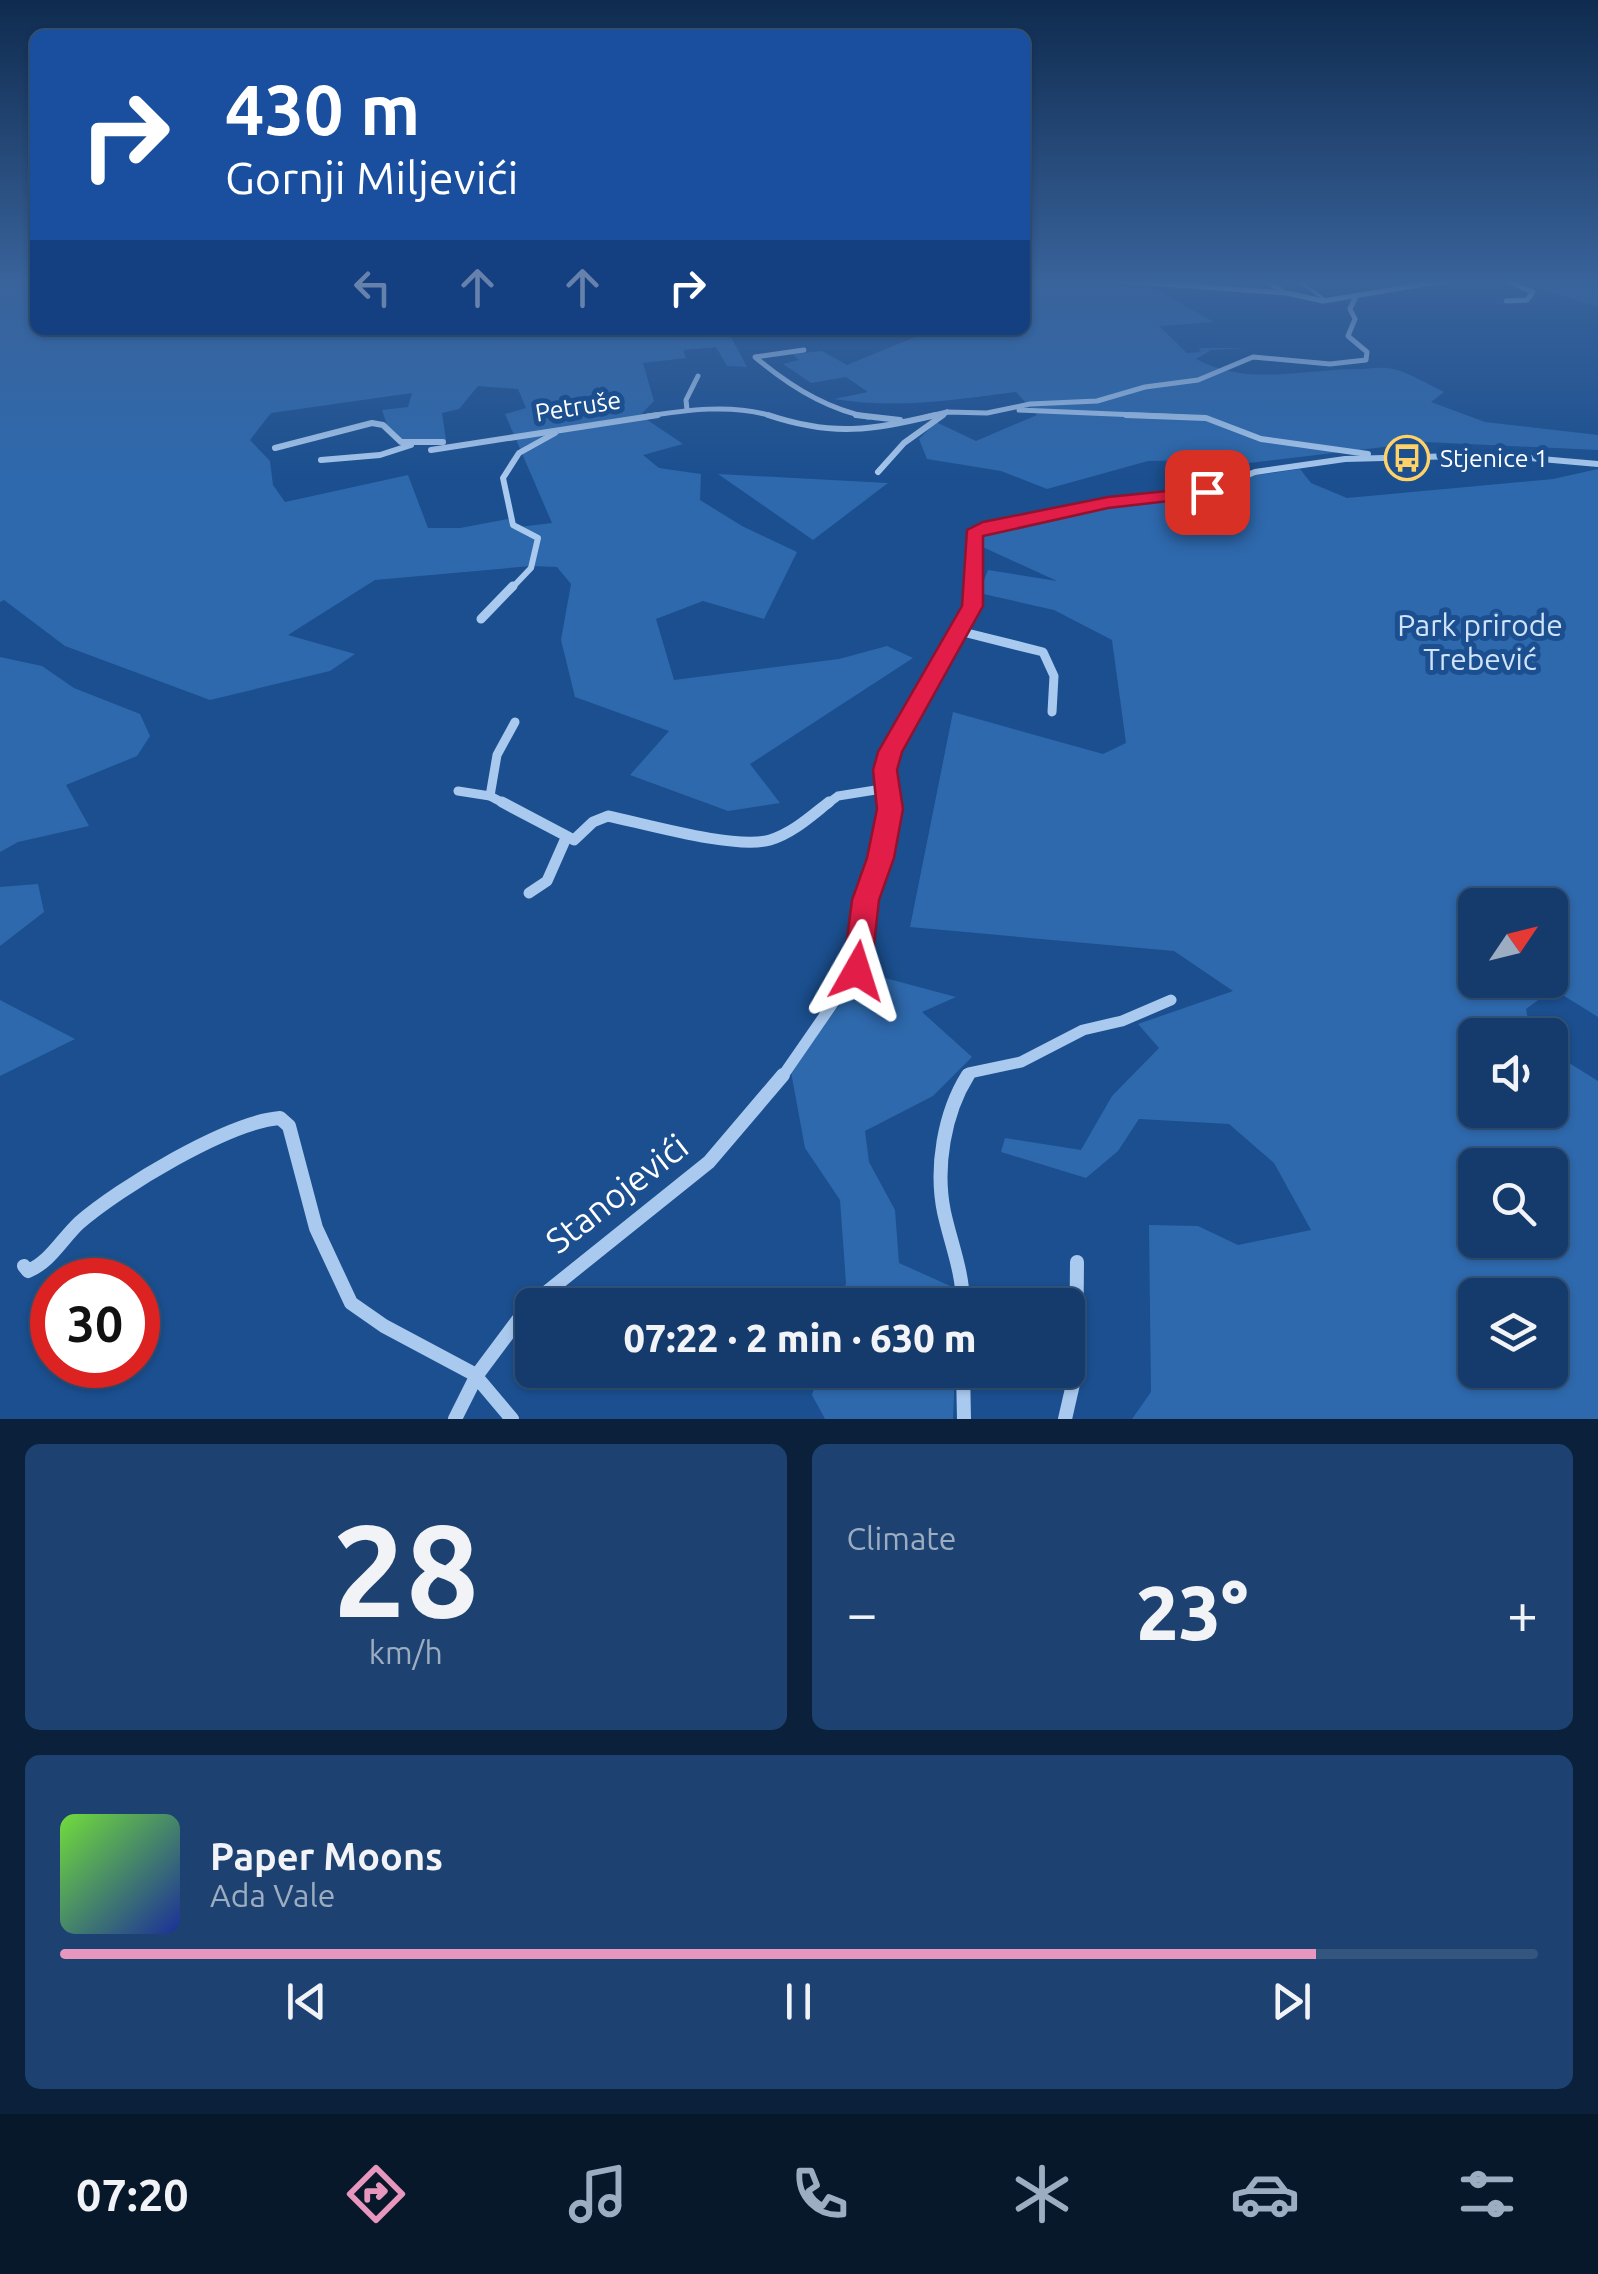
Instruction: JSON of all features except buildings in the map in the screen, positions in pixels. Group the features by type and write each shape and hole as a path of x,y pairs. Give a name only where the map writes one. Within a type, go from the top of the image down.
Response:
{"street":[{"path":"1034,409 1198,380 1253,357 1321,364 1366,360 1368,352 1361,346"},
{"name":"Petruše","path":"804,350 765,352 755,358 776,378 828,406 874,419 908,420"},
{"path":"687,410 686,400 698,376"},
{"path":"1034,409 1206,418 1261,439 1394,459 1496,454 1598,464"},
{"name":"Petruše","path":"431,450 687,410 754,410 788,423 852,432 884,429 947,412 1034,409"},
{"path":"878,472 904,442 947,412"},
{"path":"275,448 379,423 401,442 470,442"},
{"path":"481,619 531,568 538,538 512,525 503,478 519,453 566,428"},
{"path":"321,460 380,455 412,444"},
{"name":"Stanojevići","path":"455,1419 474,1374 528,1304 568,1268 676,1190 729,1144 848,986 862,953 866,900 890,809 885,770 890,752 972,606 976,564 971,539 983,528 1119,501 1198,495 1255,472 1345,459 1394,459"},
{"path":"959,631 1043,652 1054,676 1052,712"},
{"path":"490,796 497,755 515,722"},
{"path":"458,792 490,796 566,838 579,837 593,822 608,816 740,842 767,841 790,832 838,796 888,788"},
{"path":"529,892 547,882 566,838"},
{"path":"961,1288 956,1249 941,1197 956,1090 968,1073 1021,1062 1083,1030 1122,1021 1171,1000"},
{"path":"24,1266 28,1271 42,1266 63,1235 151,1170 266,1119 280,1118 289,1126 316,1228 351,1302 384,1326 474,1374 512,1419"},
{"path":"1064,1419 1076,1371 1077,1262"},
{"path":"963,1388 964,1419"}],"green space":[{"path":"0,346 736,346 747,367 727,366 716,347 683,350 686,358 643,363 654,401 640,415 683,444 643,455 659,468 701,474 700,500 742,526 797,552 764,619 703,601 656,619 674,680 839,659 887,646 913,658 750,764 780,803 728,811 630,775 669,731 575,697 561,640 571,584 557,567 375,580 288,635 355,654 330,671 210,700 65,646 4,600 0,602","holes":["478,386 518,389 526,408 505,414 552,523 519,527 508,519 460,528 428,528 408,475 285,502 273,485 270,461 250,440 271,413 412,393 408,407 382,410 387,425 404,442 446,440 442,413 459,409"]},
{"path":"893,346 1180,346 1187,353 1201,352 1199,348 1245,348 1211,350 1196,359 1234,372 1254,374 1394,369 1444,392 1431,402 1485,422 1598,435 1598,450 1426,442 1224,466 1197,460 1148,461 1047,489 1001,471 927,459 919,439 936,422 976,441 1037,415 1016,392 925,402 857,402 834,399 868,392 846,377 811,383 783,364 799,360 792,354 822,351 847,365"},
{"name":"Park prirode Trebević","path":"1300,469 1311,483 1347,498 1553,479 1598,469 1598,1017 1567,998 1568,888 1458,888 1458,998 1541,998 1526,1009 1528,1018 1458,1018 1458,1128 1568,1128 1568,1062 1598,1081 1598,1419 1132,1419 1151,1392 1149,1225 1198,1226 1238,1245 1311,1230 1274,1163 1229,1124 1139,1119 1118,1151 1086,1178 1001,1152 1005,1138 1081,1150 1112,1096 1159,1048 1138,1024 1233,991 1174,951 910,927 953,712 1103,754 1126,743 1112,640 1054,610 979,593 988,570 1057,581 974,543 976,536 988,530 1029,525 1113,504 1206,496 1250,476"},
{"path":"718,474 888,483 813,540"},
{"path":"0,657 42,666 74,688 140,714 150,736 137,756 66,785 89,826 18,842 0,852"},
{"path":"38,884 44,912 0,946 0,887"},
{"path":"874,975 956,997 922,1012 972,1057 933,1096 865,1131 869,1162 895,1210 899,1263 955,1288 845,1288 840,1200 805,1148 791,1072 836,1009"},
{"path":"0,1000 75,1039 0,1076"},
{"path":"814,1388 954,1388 953,1419 825,1419 812,1395"}],"place":[{"name":"Stjenice 1","path":"1407,458"}],"route":[{"path":"857,971 866,900 890,809 885,770 890,752 972,606 976,564 973,534 983,528 1108,502 1207,492"}]}
